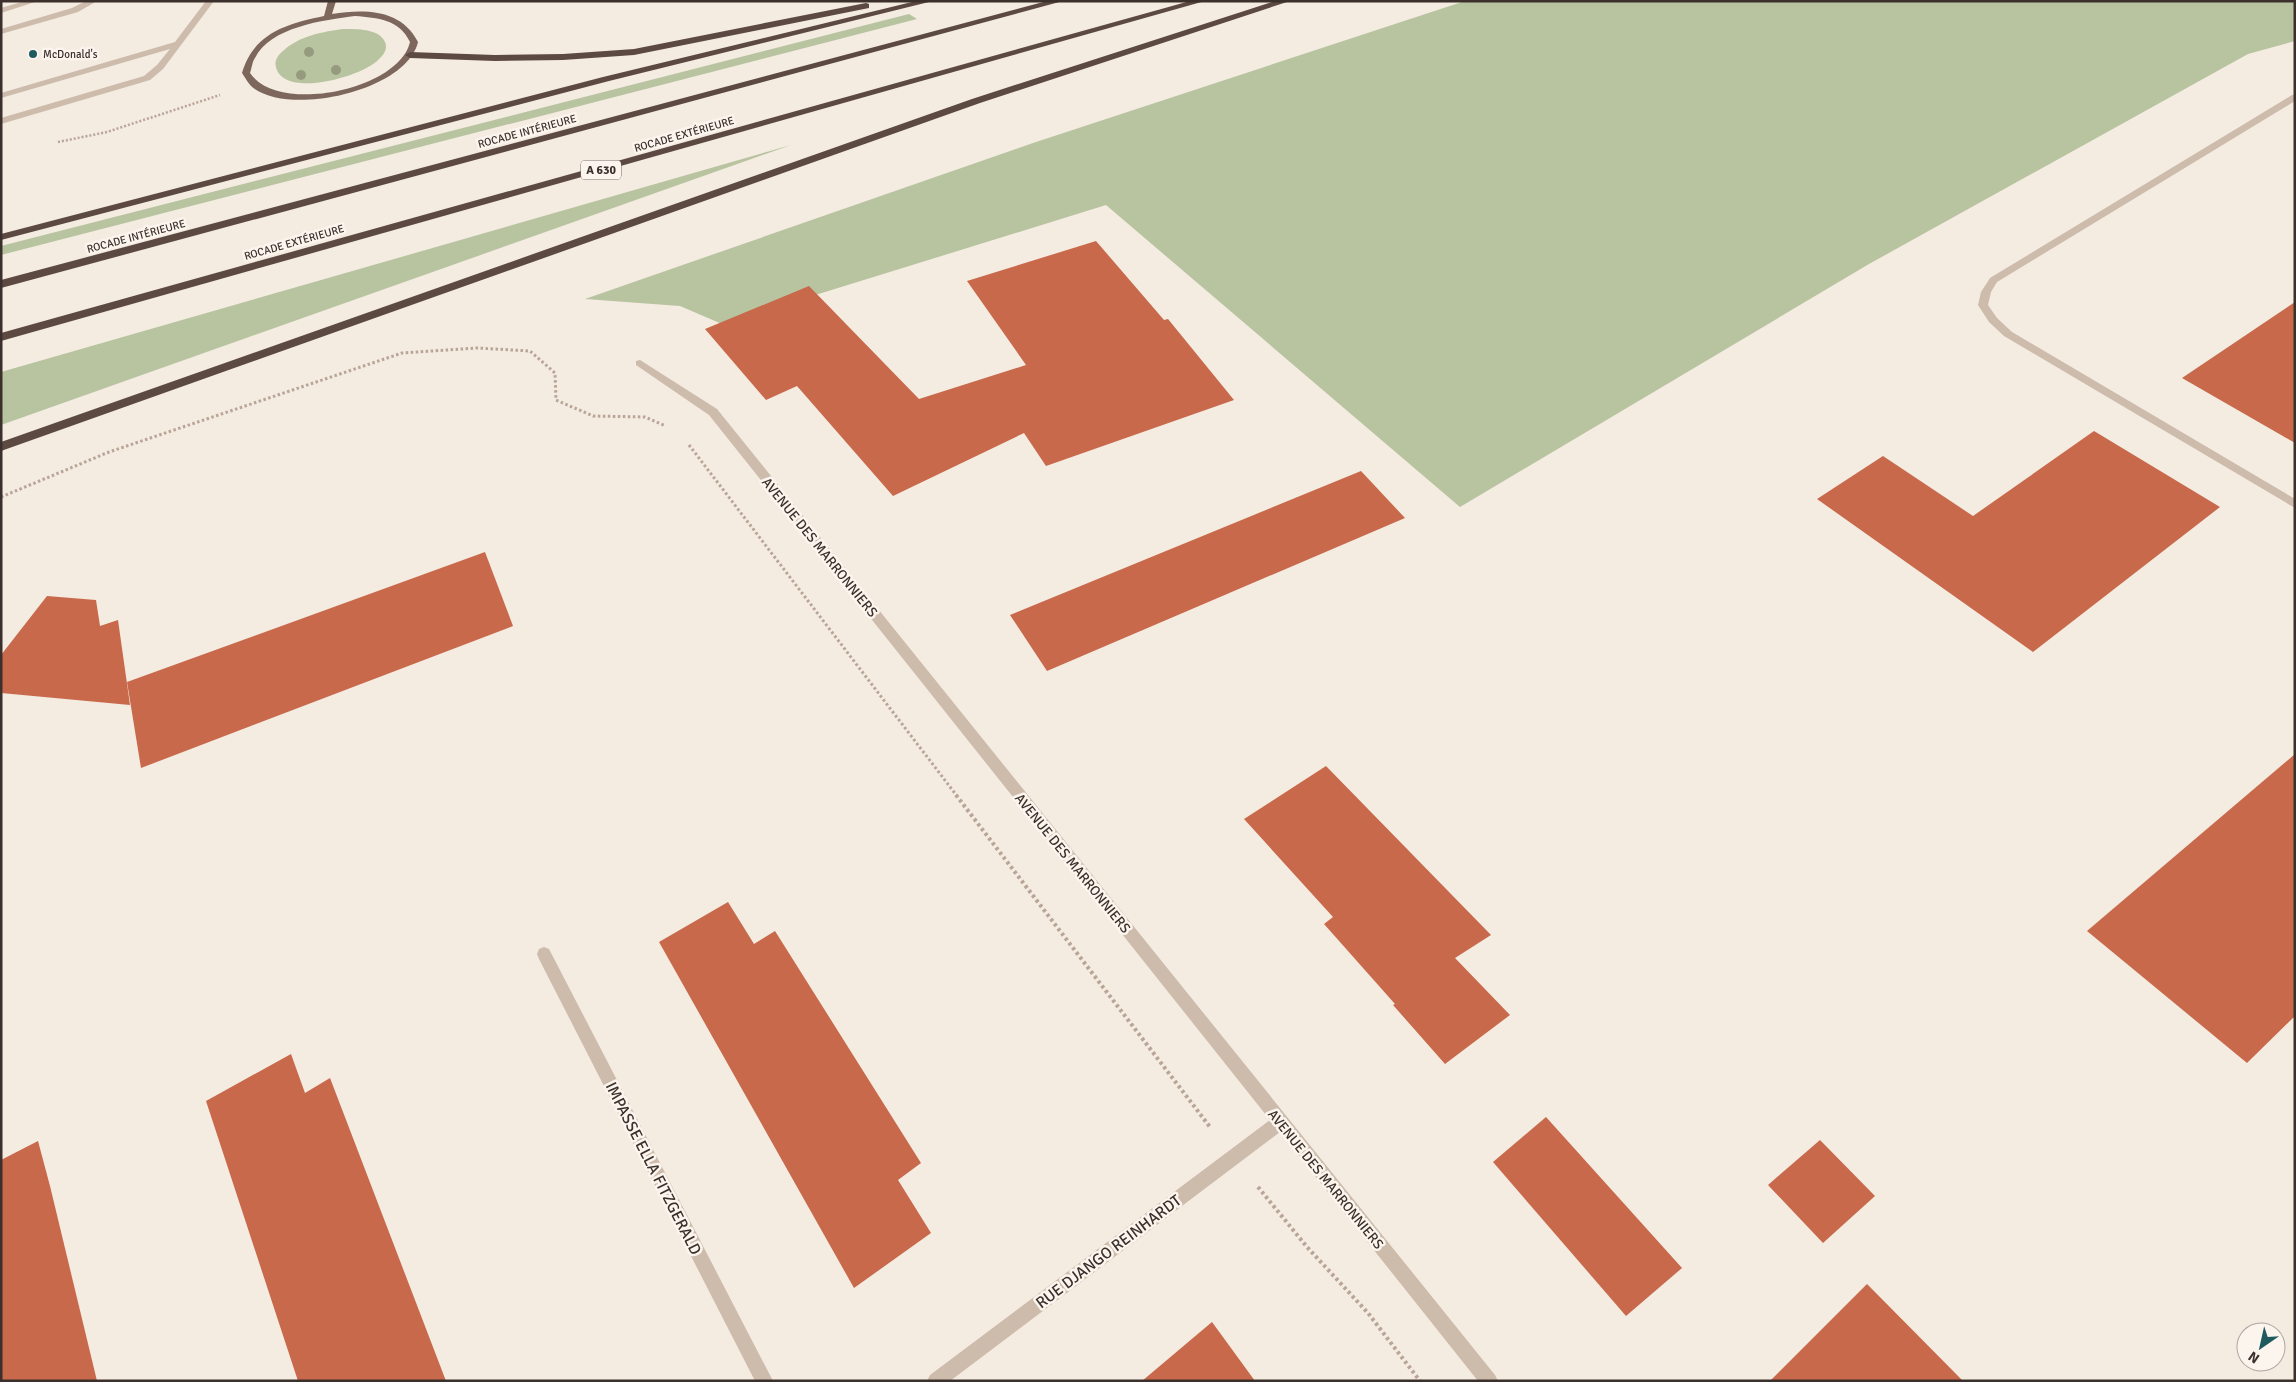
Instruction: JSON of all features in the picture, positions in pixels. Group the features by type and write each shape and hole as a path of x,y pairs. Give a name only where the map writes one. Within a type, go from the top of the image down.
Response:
{"highway":[{"path":"410,55 495,58 563,57 634,52 892,1"},
{"path":"1,237 607,79 929,1"},
{"name":"ROCADE INTÉRIEURE","path":"1,284 1059,1"},
{"name":"ROCADE EXTÉRIEURE","path":"1,337 1200,1"},
{"path":"1,447 976,101 1286,1"}],"main road":[{"path":"328,16 332,1"},
{"path":"379,15 398,21 410,30 414,42 410,55 396,68 376,80 350,90 323,95 294,96 270,93 254,84 246,73 247,60 259,46 277,33 301,23 328,16 379,15"}],"street":[{"path":"1,11 34,1"},
{"path":"1,32 75,10 93,1"},
{"path":"1,121 147,78 160,67 210,1"},
{"path":"1,96 177,44"},
{"path":"2295,97 1993,280 1986,292 1984,305 1993,320 2008,334 2295,504"},
{"name":"AVENUE DES MARRONNIERS","path":"640,363 712,412 1489,1381"},
{"name":"IMPASSE ELLA FITZGERALD","path":"544,954 764,1381"},
{"name":"RUE DJANGO REINHARDT","path":"936,1381 1280,1122"}],"path":[{"path":"49,144 107,132 163,112 254,84"},
{"path":"1,497 109,452 402,353 477,348 530,351 555,373 556,400 593,416 645,417 670,428"},
{"path":"685,439 1233,1157 1307,1247 1368,1313 1420,1381"}],"green space":[{"path":"1465,1 2295,1 2295,41 2248,54 1869,264 1460,507 1106,205 722,324 680,306 585,299 1033,143"},
{"path":"909,14 917,19 1,255 1,246"},
{"path":"343,29 366,30 378,34 386,44 384,53 370,66 341,78 324,82 293,82 282,77 276,67 276,60 289,46 303,38"},
{"path":"791,145 1,425 1,372"}],"building":[{"path":"1096,241 1164,320 1168,319 1234,400 1046,466 1024,433 893,496 797,386 766,400 705,329 809,286 919,399 1026,365 967,281"},
{"path":"2295,302 2295,443 2182,378"},
{"path":"2094,431 2220,507 2033,652 1817,499 1883,456 1973,516"},
{"path":"1361,471 1405,518 1047,671 1010,615"},
{"path":"485,552 513,626 141,768 127,682"},
{"path":"47,596 96,600 100,626 118,620 130,705 1,693 1,655"},
{"path":"2295,754 2295,1016 2247,1063 2087,931"},
{"path":"1326,766 1491,935 1455,958 1510,1015 1445,1064 1324,924 1333,917 1244,819"},
{"path":"728,902 754,944 775,931 921,1163 898,1180 931,1233 854,1288 659,942"},
{"path":"291,1054 305,1093 330,1078 446,1381 298,1381 206,1101"},
{"path":"1546,1117 1682,1268 1626,1316 1493,1162"},
{"path":"1820,1140 1875,1196 1823,1243 1768,1185"},
{"path":"38,1141 97,1381 1,1381 1,1160"},
{"path":"1867,1284 1963,1381 1770,1381"},
{"path":"1212,1322 1255,1381 1142,1381"}],"place":[{"name":"McDonald's","path":"33,54"}]}
